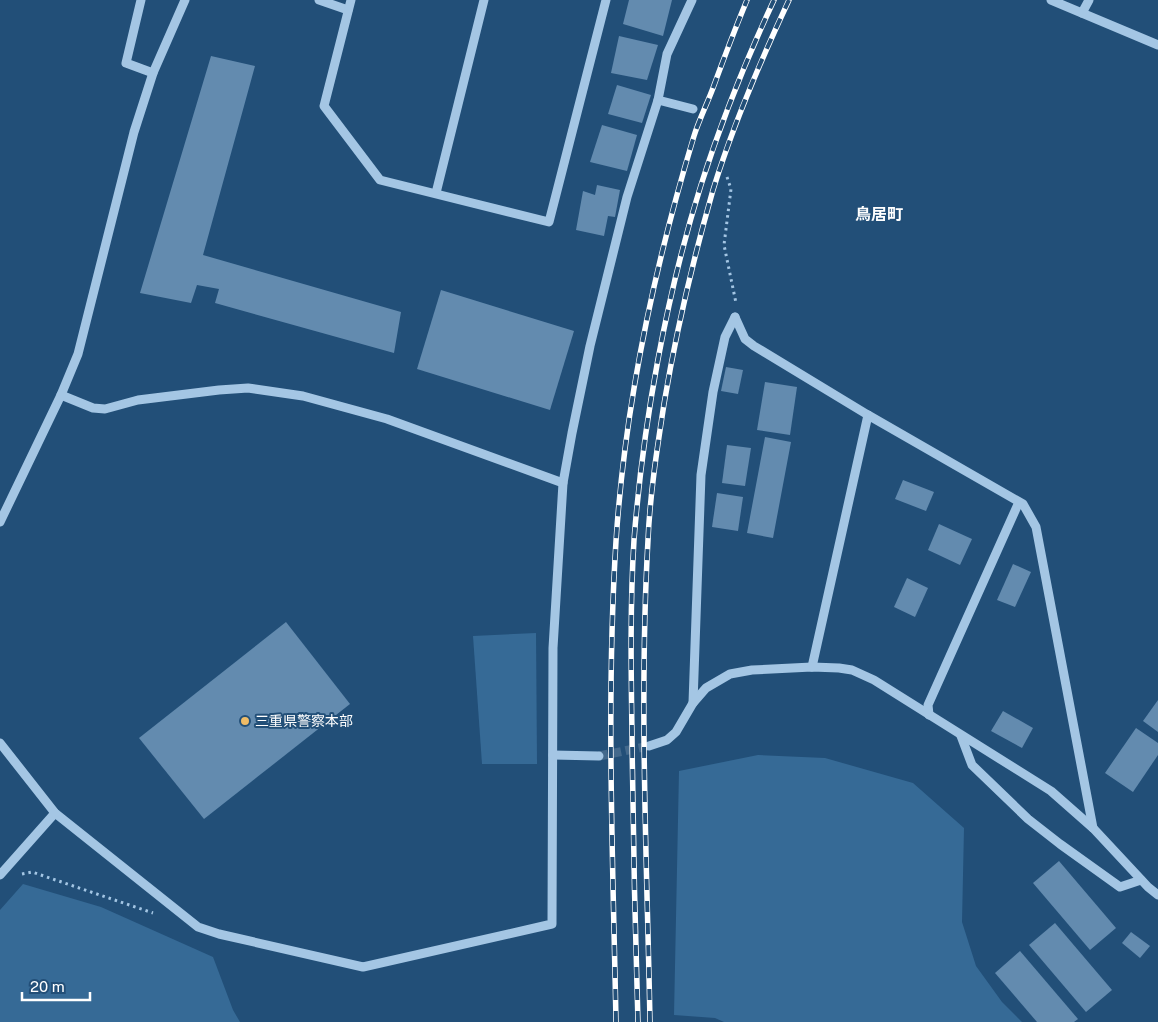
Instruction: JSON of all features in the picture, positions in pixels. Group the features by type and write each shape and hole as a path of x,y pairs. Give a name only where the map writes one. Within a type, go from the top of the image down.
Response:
{"street":[{"path":"141,0 126,63 153,73"},
{"path":"0,522 61,396 78,354 102,264 125,165 153,73 185,0"},
{"path":"319,0 348,10"},
{"path":"350,0 324,106 380,180 549,222 606,0"},
{"path":"436,193 484,0"},
{"path":"0,743 55,812 198,927 219,934 363,967 552,924 553,648 563,483 588,356 627,197 658,100 667,54 692,0"},
{"path":"1051,0 1158,45"},
{"path":"1082,13 1089,0"},
{"path":"658,100 692,109"},
{"path":"735,317 745,339 754,346 1023,504 1036,527 1093,828"},
{"path":"693,703 701,475 713,392 725,336 735,317"},
{"path":"61,396 94,408 105,409 138,400 248,388 303,396 387,419 563,483"},
{"path":"812,667 868,414"},
{"path":"929,716 928,705 1019,502"},
{"path":"649,746 667,740 676,732 693,703 706,688 730,674 752,670 812,667 839,668 864,675 1051,791 1093,828 1141,880 1158,895"},
{"path":"961,736 972,765 1034,824 1120,888 1141,880"},
{"path":"552,755 599,756"},
{"path":"0,875 55,812"}],"path":[{"path":"727,177 731,189 724,245 737,307 735,317"},
{"path":"16,875 32,872 157,914"}],"shaded area":[{"path":"536,633 537,764 482,764 473,636"},
{"path":"758,755 825,758 913,783 964,828 962,922 976,966 1002,1002 1022,1022 724,1022 715,1018 674,1015 679,771"},
{"path":"23,884 101,907 213,957 233,1010 240,1022 0,1022 0,910"}],"building":[{"path":"629,0 672,0 663,36 623,24"},
{"path":"619,36 658,45 647,80 611,73"},
{"path":"211,56 255,66 203,255 401,312 394,353 215,303 219,289 197,285 191,303 140,293"},
{"path":"617,85 651,95 642,123 608,114"},
{"path":"602,125 637,135 627,171 590,162"},
{"path":"597,185 620,190 615,217 608,216 604,236 576,230 583,191 595,195"},
{"path":"441,290 574,331 550,410 417,369"},
{"path":"726,367 743,370 738,394 721,391"},
{"path":"765,382 797,387 790,435 757,430"},
{"path":"765,437 791,442 773,538 747,533"},
{"path":"727,445 751,448 745,486 722,483"},
{"path":"903,480 934,492 926,511 895,499"},
{"path":"717,493 743,497 738,531 712,527"},
{"path":"939,524 972,539 960,565 928,550"},
{"path":"1013,564 1031,572 1015,607 997,600"},
{"path":"907,578 928,588 915,617 894,607"},
{"path":"286,622 350,704 204,819 139,738"},
{"path":"1158,700 1158,732 1143,721"},
{"path":"1003,711 1033,728 1022,748 991,731"},
{"path":"1136,728 1158,743 1158,755 1133,792 1105,773"},
{"path":"1059,861 1116,928 1090,950 1033,883"},
{"path":"1055,923 1112,990 1086,1012 1029,945"},
{"path":"1131,932 1150,946 1140,958 1122,943"},
{"path":"1020,951 1078,1019 1074,1022 1037,1022 995,973"}],"tunnel":[{"path":"599,756 649,746"}],"railway":[{"path":"616,1022 611,782 611,661 616,541 626,438 643,337 666,236 696,130 747,0"},
{"path":"638,1022 631,612 634,540 643,451 667,316 688,227 726,115 774,0"},
{"path":"650,1022 644,781 644,660 649,523 656,455 680,323 713,190 748,94 789,0"}],"place":[{"name":"三重県警察本部","path":"245,721"}],"district":[{"name":"鳥居町","path":"879,214"}]}
